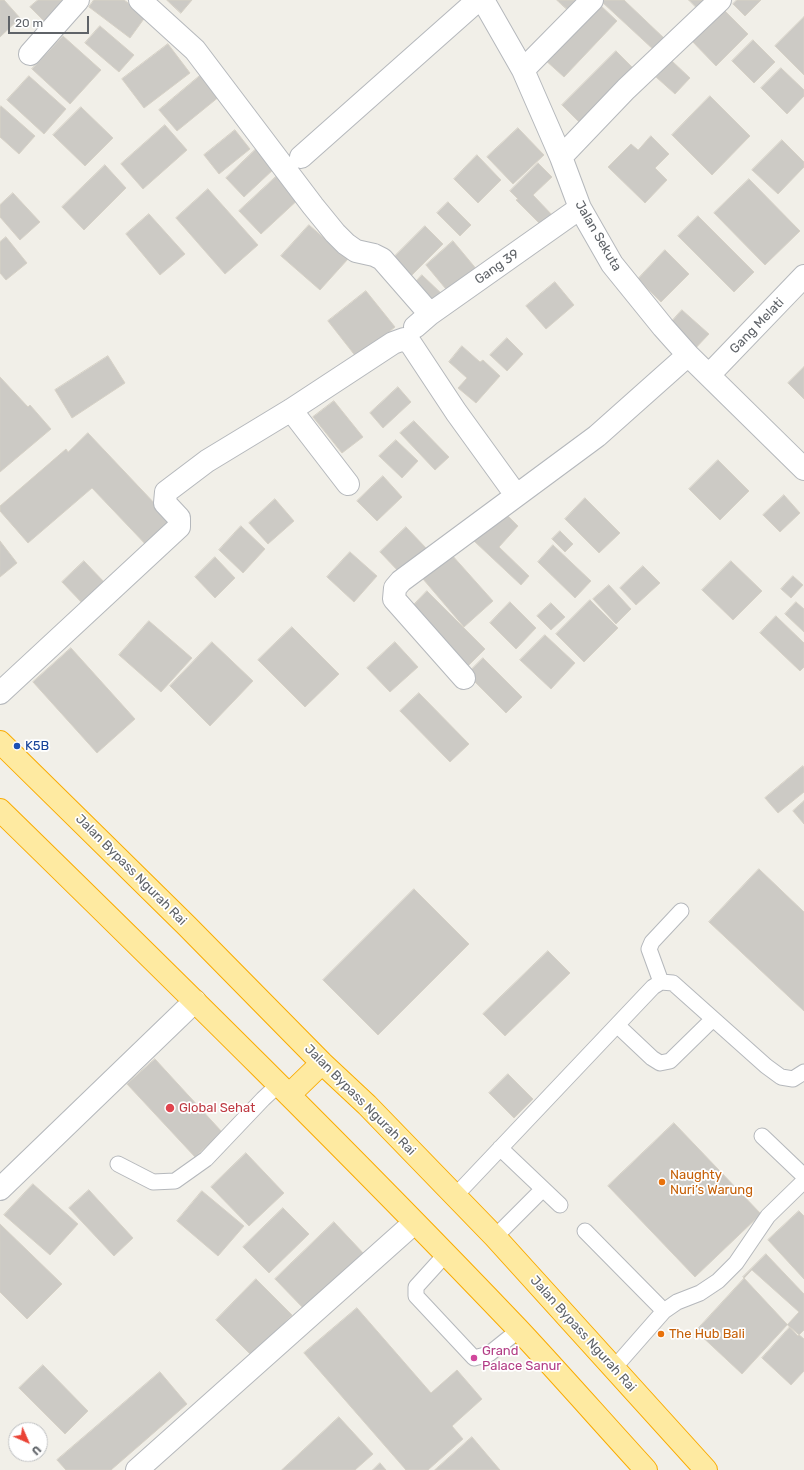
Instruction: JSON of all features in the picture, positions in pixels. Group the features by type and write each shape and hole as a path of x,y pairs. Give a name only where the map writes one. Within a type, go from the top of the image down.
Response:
{"highway":[{"name":"Jalan Bypass Ngurah Rai","path":"0,742 187,926 322,1063 367,1104 495,1237 706,1470"},
{"path":"0,810 284,1090 519,1330 646,1470"},
{"path":"284,1090 322,1063"}],"street":[{"path":"30,54 78,0"},
{"name":"Gang 39","path":"140,0 195,50 335,233 356,251 374,255 382,259 423,321 580,208"},
{"path":"302,157 478,0"},
{"name":"Jalan Sekuta","path":"483,0 523,70 561,157 580,208 612,264 663,327 688,355 804,469"},
{"path":"523,70 592,0"},
{"path":"561,157 626,90 720,0"},
{"name":"Gang Melati","path":"710,375 804,276"},
{"path":"0,693 180,527 180,518 165,503 166,492 207,461 291,410 393,343 404,339 411,344 456,412 516,495"},
{"path":"464,678 394,599 395,588 401,581 598,436 688,355"},
{"path":"291,410 348,484"},
{"path":"3,1183 195,1001"},
{"path":"137,1470 414,1224"}],"lane":[{"path":"661,982 649,949 652,942 681,911"},
{"path":"455,1196 653,987 661,982 673,983 766,1066 781,1077 793,1079 804,1072"},
{"path":"617,1025 652,1058 660,1063 670,1061 713,1019"},
{"path":"118,1164 153,1182 175,1181 206,1159 263,1099 284,1090"},
{"path":"762,1136 804,1176"},
{"path":"500,1148 560,1206"},
{"path":"614,1368 664,1311 677,1302 700,1293 718,1281 736,1263 768,1216 804,1181"},
{"path":"495,1237 543,1189"},
{"path":"585,1232 664,1311"},
{"path":"445,1255 416,1286 416,1296 474,1358 490,1354 519,1330"}],"building":[{"path":"0,0 4,0 20,18 0,37"},
{"path":"38,0 70,0 46,23 30,7"},
{"path":"94,0 124,0 146,16 130,38 89,7"},
{"path":"167,0 192,0 181,13"},
{"path":"557,0 580,0 569,11"},
{"path":"604,0 624,0 666,40 655,51 602,2"},
{"path":"689,0 709,0 699,10"},
{"path":"737,0 761,0 745,16 733,4"},
{"path":"597,2 617,21 564,77 544,59"},
{"path":"722,8 748,34 716,66 690,39"},
{"path":"804,17 804,75 775,46"},
{"path":"100,26 134,55 119,72 85,43"},
{"path":"63,36 101,70 70,104 32,69"},
{"path":"753,40 775,62 754,83 732,61"},
{"path":"168,44 190,73 144,108 122,79"},
{"path":"616,51 638,73 584,127 562,105"},
{"path":"672,61 690,78 675,94 656,77"},
{"path":"781,68 804,90 804,96 787,114 761,88"},
{"path":"202,74 220,96 177,131 159,110"},
{"path":"29,76 66,109 44,134 7,100"},
{"path":"710,96 750,136 712,175 672,135"},
{"path":"1,106 35,136 19,154 0,137"},
{"path":"81,107 113,138 85,166 53,135"},
{"path":"165,125 187,150 143,189 121,164"},
{"path":"518,128 544,155 513,184 487,157"},
{"path":"235,130 250,149 219,174 204,155"},
{"path":"651,136 669,154 655,168 667,180 645,203 608,167 631,144 638,150"},
{"path":"782,140 804,162 804,167 778,194 752,170"},
{"path":"256,149 275,168 244,197 226,178"},
{"path":"477,155 501,180 478,203 454,179"},
{"path":"538,163 552,177 533,195 554,217 543,227 516,200 518,199 510,191"},
{"path":"105,165 126,188 84,230 62,207"},
{"path":"280,173 302,196 261,234 239,211"},
{"path":"749,179 800,231 765,265 714,213"},
{"path":"208,189 258,245 225,274 176,218"},
{"path":"13,193 40,222 20,240 0,217 0,205"},
{"path":"448,202 471,225 460,236 437,213"},
{"path":"149,214 185,254 160,275 126,234"},
{"path":"698,216 754,272 734,292 678,236"},
{"path":"309,225 348,259 320,290 281,256"},
{"path":"425,226 443,244 408,279 390,261"},
{"path":"6,237 27,263 6,280 0,273 0,242"},
{"path":"453,241 478,271 450,294 426,265"},
{"path":"665,250 689,274 661,302 638,279"},
{"path":"422,275 443,295 432,306 412,286"},
{"path":"555,282 574,305 546,329 526,306"},
{"path":"366,291 395,327 357,358 328,321"},
{"path":"682,310 709,334 691,353 665,329"},
{"path":"507,338 523,354 507,371 490,355"},
{"path":"462,346 480,362 483,360 500,376 476,403 458,388 467,378 449,362"},
{"path":"108,356 125,383 72,418 55,390"},
{"path":"804,367 804,399 788,383"},
{"path":"0,377 28,407 30,405 51,429 0,472"},
{"path":"398,387 411,402 383,428 370,413"},
{"path":"334,401 363,437 342,453 313,417"},
{"path":"414,421 449,457 435,470 400,433"},
{"path":"88,433 175,525 150,549 92,488 28,543 0,511 0,506 66,449 68,452"},
{"path":"396,440 418,461 402,478 379,456"},
{"path":"718,460 749,491 720,520 689,489"},
{"path":"383,476 402,497 377,521 357,501"},
{"path":"784,495 800,513 780,532 763,515"},
{"path":"585,498 620,533 599,553 565,519"},
{"path":"275,499 294,521 268,544 249,523"},
{"path":"503,511 518,526 499,547 529,576 521,585 474,541"},
{"path":"241,526 265,549 243,573 219,550"},
{"path":"406,527 426,548 400,573 380,552"},
{"path":"560,531 573,544 565,552 552,539"},
{"path":"0,541 17,563 0,577"},
{"path":"553,545 591,581 575,598 538,562"},
{"path":"350,552 377,576 354,602 327,577"},
{"path":"451,554 493,601 464,627 423,579"},
{"path":"215,557 235,578 215,598 195,577"},
{"path":"84,561 106,584 84,605 62,582"},
{"path":"731,561 762,591 733,620 702,590"},
{"path":"643,566 660,583 636,605 620,588"},
{"path":"793,576 803,585 791,598 781,589"},
{"path":"609,585 631,609 616,624 593,599"},
{"path":"427,591 485,649 466,668 408,611"},
{"path":"590,600 618,628 584,662 556,634"},
{"path":"510,602 536,628 516,649 490,623"},
{"path":"796,602 804,609 804,632 785,614"},
{"path":"551,603 565,617 551,630 537,616"},
{"path":"776,616 804,643 804,667 800,671 760,633"},
{"path":"149,621 192,658 161,692 119,655"},
{"path":"292,627 339,674 305,707 258,660"},
{"path":"545,635 575,663 551,689 520,660"},
{"path":"212,642 253,681 210,726 170,686"},
{"path":"395,642 418,667 390,692 367,668"},
{"path":"71,648 135,719 97,753 33,682"},
{"path":"483,658 522,697 506,713 467,674"},
{"path":"419,693 469,744 450,762 400,711"},
{"path":"803,766 804,792 778,813 765,798"},
{"path":"804,801 804,824 793,811"},
{"path":"759,869 804,912 804,1011 709,922"},
{"path":"414,889 469,944 378,1035 323,980"},
{"path":"548,951 570,973 505,1036 483,1014"},
{"path":"155,1059 222,1132 195,1157 127,1084"},
{"path":"508,1074 533,1099 514,1118 489,1093"},
{"path":"674,1123 761,1214 695,1277 608,1186"},
{"path":"246,1153 284,1193 249,1226 211,1187"},
{"path":"33,1184 78,1224 50,1255 4,1215"},
{"path":"89,1190 133,1238 114,1256 69,1208"},
{"path":"202,1191 244,1226 218,1256 177,1221"},
{"path":"283,1208 309,1234 269,1273 243,1247"},
{"path":"799,1211 804,1216 804,1279 768,1240"},
{"path":"334,1222 364,1254 306,1311 275,1279"},
{"path":"0,1224 62,1284 27,1319 0,1292"},
{"path":"766,1254 804,1294 804,1330 798,1336 743,1277"},
{"path":"752,1270 799,1312 742,1374 696,1331"},
{"path":"256,1279 292,1315 252,1356 216,1320"},
{"path":"357,1308 431,1393 457,1370 482,1399 452,1426 463,1439 428,1470 406,1470 304,1353"},
{"path":"790,1327 804,1339 804,1371 791,1385 762,1358"},
{"path":"43,1365 88,1411 65,1434 19,1388"},
{"path":"160,1372 187,1404 111,1470 66,1470 57,1460"},
{"path":"339,1417 373,1454 355,1470 282,1470"},
{"path":"472,1437 500,1470 435,1470"},
{"path":"380,1463 386,1470 373,1470"}],"place":[{"name":"K5B","path":"17,746"},
{"name":"Global Sehat","path":"170,1108"},
{"name":"Naughty Nuri’s Warung","path":"662,1182"},
{"name":"The Hub Bali","path":"661,1334"},
{"name":"Grand Palace Sanur","path":"474,1358"}]}
